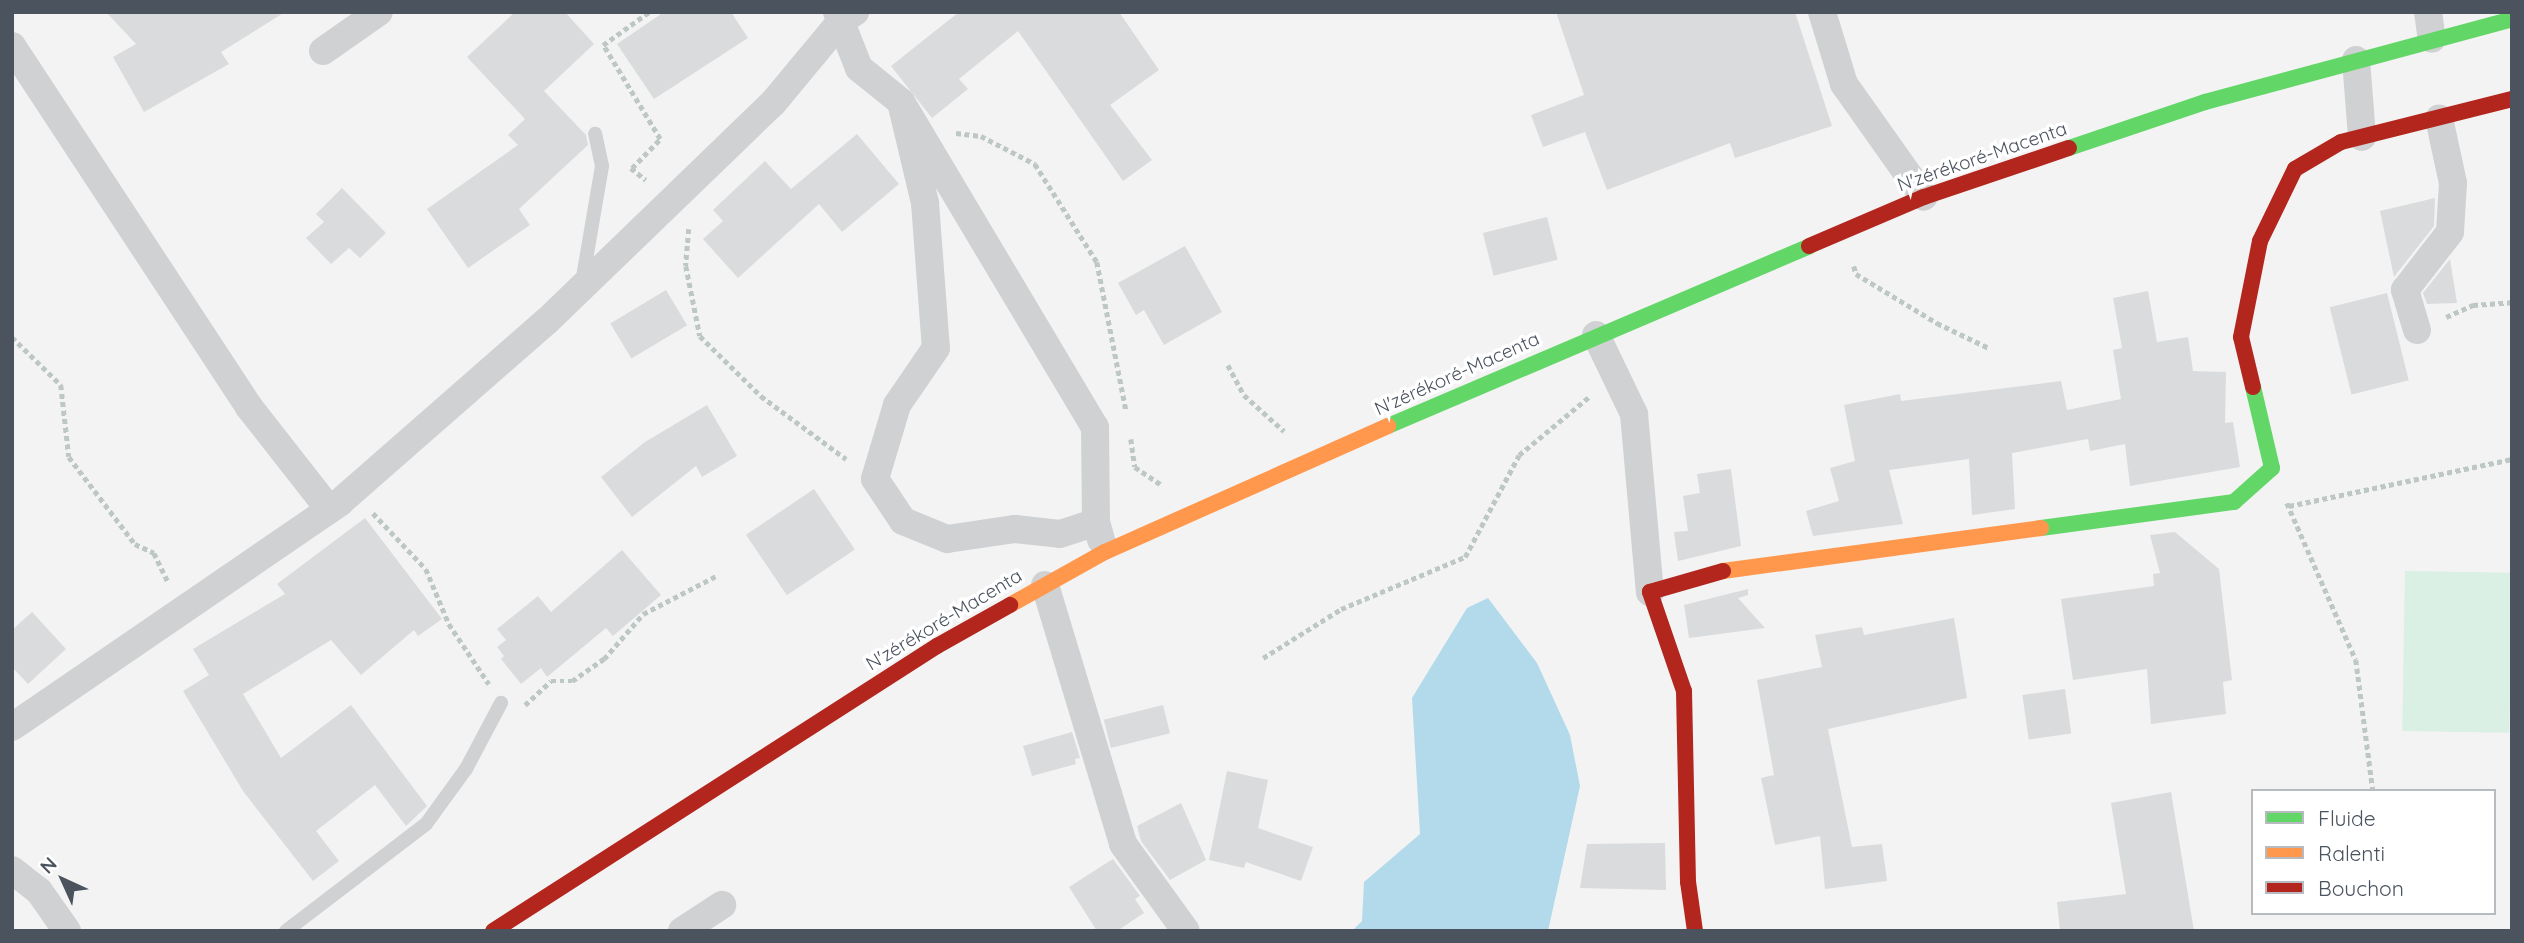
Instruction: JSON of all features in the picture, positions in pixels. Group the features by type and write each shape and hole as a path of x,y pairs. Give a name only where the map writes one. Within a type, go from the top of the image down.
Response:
{"main road":[{"name":"N'zérékoré-Macenta","path":"493,931 936,646 1105,552 1197,509 1315,460 1596,335 1652,316 1924,197 2205,102 2356,60 2430,26 2512,19"},
{"path":"1695,931 1688,882 1684,691 1650,592 1731,569 2234,502 2272,468 2241,337 2260,241 2295,169 2341,142 2512,99"}],"street":[{"path":"323,51 379,12"},
{"path":"1822,12 1844,84 1924,197"},
{"path":"844,15 859,68 901,102 1095,427 1096,522 1105,552"},
{"path":"12,727 330,509 581,288 773,103 844,15"},
{"path":"12,47 249,407 330,509"},
{"path":"2356,60 2362,137"},
{"path":"901,102 925,203 936,348 897,405 875,479 903,521 947,539 1015,529 1060,534 1096,522"},
{"path":"2417,330 2405,290 2450,232 2453,183 2439,118"},
{"path":"1596,335 1634,414 1650,592"},
{"path":"1045,585 1123,844 1186,931"},
{"path":"12,870 39,891 66,931"},
{"path":"682,931 722,905"}],"lane":[{"path":"581,288 601,166 595,134"},
{"path":"286,931 426,824 467,769 501,703"}],"path":[{"path":"632,168 660,139 603,45 649,12"},
{"path":"942,131 981,136 1035,164 1097,262 1127,416"},
{"path":"595,134 670,201"},
{"path":"692,180 686,266 700,336 761,396 875,479"},
{"path":"1844,232 1856,274 1937,323 1989,348"},
{"path":"2417,330 2473,305 2512,302"},
{"path":"12,337 61,385 69,457 135,544 154,553 183,610"},
{"path":"1228,365 1244,396 1315,460"},
{"path":"1263,658 1341,609 1465,557 1519,455 1616,376"},
{"path":"1129,428 1135,467 1197,509"},
{"path":"2288,507 2512,458"},
{"path":"2272,468 2356,660 2373,789"},
{"path":"330,509 369,509 426,569 449,624 501,703 527,705 551,681 572,681 604,659 643,614 716,576"}],"green space":[{"path":"2405,571 2512,573 2509,733 2402,731"}],"water":[{"path":"1488,598 1537,663 1570,735 1580,786 1548,931 1352,931 1362,921 1364,882 1420,834 1412,698 1467,608"}],"building":[{"path":"106,12 285,12 221,52 229,64 144,112 113,57 136,44"},
{"path":"515,12 565,12 594,44 544,91 586,135 588,145 519,209 530,225 468,268 427,209 518,145 508,135 525,119 467,57"},
{"path":"664,12 731,12 748,38 654,99 617,44"},
{"path":"959,12 1119,12 1159,70 1110,105 1152,160 1123,181 1018,31 959,79 968,89 932,118 891,66"},
{"path":"1556,12 1795,12 1832,126 1735,158 1730,143 1607,190 1585,132 1543,147 1531,115 1584,95"},
{"path":"857,134 899,184 842,232 819,204 738,278 703,239 723,221 713,210 765,161 791,189"},
{"path":"342,188 386,233 360,258 349,248 331,264 306,238 324,222 316,214"},
{"path":"2435,198 2434,226 2394,277 2380,211"},
{"path":"1547,217 1558,260 1494,276 1483,233"},
{"path":"1185,246 1222,312 1164,345 1144,310 1136,315 1118,283"},
{"path":"2450,259 2457,303 2427,304 2423,293"},
{"path":"666,290 687,325 631,359 610,323"},
{"path":"2148,291 2157,342 2188,337 2193,371 2226,372 2225,423 2233,422 2240,467 2130,486 2125,444 2090,451 2088,439 2012,453 2015,509 1972,515 1969,459 1889,470 1903,524 1813,536 1806,511 1839,501 1830,468 1855,461 1844,405 1900,394 1901,401 2061,381 2067,410 2121,399 2113,350 2122,348 2113,298"},
{"path":"2387,293 2409,380 2352,395 2330,307"},
{"path":"707,405 737,456 702,477 696,466 632,517 601,477 645,442"},
{"path":"1731,469 1741,546 1678,561 1674,532 1688,531 1683,496 1700,493 1697,474"},
{"path":"814,489 855,550 787,595 746,535"},
{"path":"365,518 442,619 418,636 414,630 361,675 331,640 243,694 281,758 351,705 427,806 406,826 375,785 316,831 339,861 313,881 243,791 183,691 209,675 193,649 285,594 277,584"},
{"path":"2175,532 2219,569 2232,680 2223,682 2226,714 2151,724 2147,669 2073,680 2061,599 2154,586 2153,574 2160,573 2150,535"},
{"path":"622,550 661,595 613,636 606,628 547,677 541,668 521,684 501,659 504,656 497,647 506,640 497,629 538,596 551,612"},
{"path":"1748,589 1748,595 1738,598 1765,628 1689,638 1684,605"},
{"path":"32,612 66,649 28,684 12,667 12,630"},
{"path":"1954,618 1967,698 1828,729 1852,847 1882,844 1887,881 1825,889 1820,836 1775,845 1761,778 1774,775 1757,680 1822,667 1815,635 1862,627 1864,635"},
{"path":"2065,689 2071,734 2029,740 2022,695"},
{"path":"1163,705 1170,733 1111,748 1104,720"},
{"path":"1072,732 1080,758 1075,759 1076,764 1032,776 1023,746"},
{"path":"1227,771 1268,780 1258,828 1313,847 1301,881 1246,862 1244,868 1209,860"},
{"path":"2171,792 2194,931 2060,931 2057,902 2126,894 2111,803"},
{"path":"1181,803 1206,860 1170,880 1141,841 1137,826"},
{"path":"1665,843 1666,890 1580,888 1587,844"},
{"path":"1113,859 1140,896 1135,899 1144,913 1117,931 1097,931 1069,887"}],"traffic: fast":[{"path":"2069,148 2205,102 2512,19"},
{"path":"1388,426 1809,246"},
{"path":"2041,528 2234,502 2272,468 2253,387"}],"traffic: slow":[{"path":"1010,605 1105,552 1388,426"},
{"path":"1723,571 2041,528"}],"traffic: jam":[{"path":"2253,387 2241,337 2260,241 2295,169 2341,142 2512,99"},
{"path":"1809,246 1924,197 2069,148"},
{"path":"1695,931 1688,882 1684,691 1650,592 1723,571"},
{"path":"493,931 937,646 1010,605"}]}
